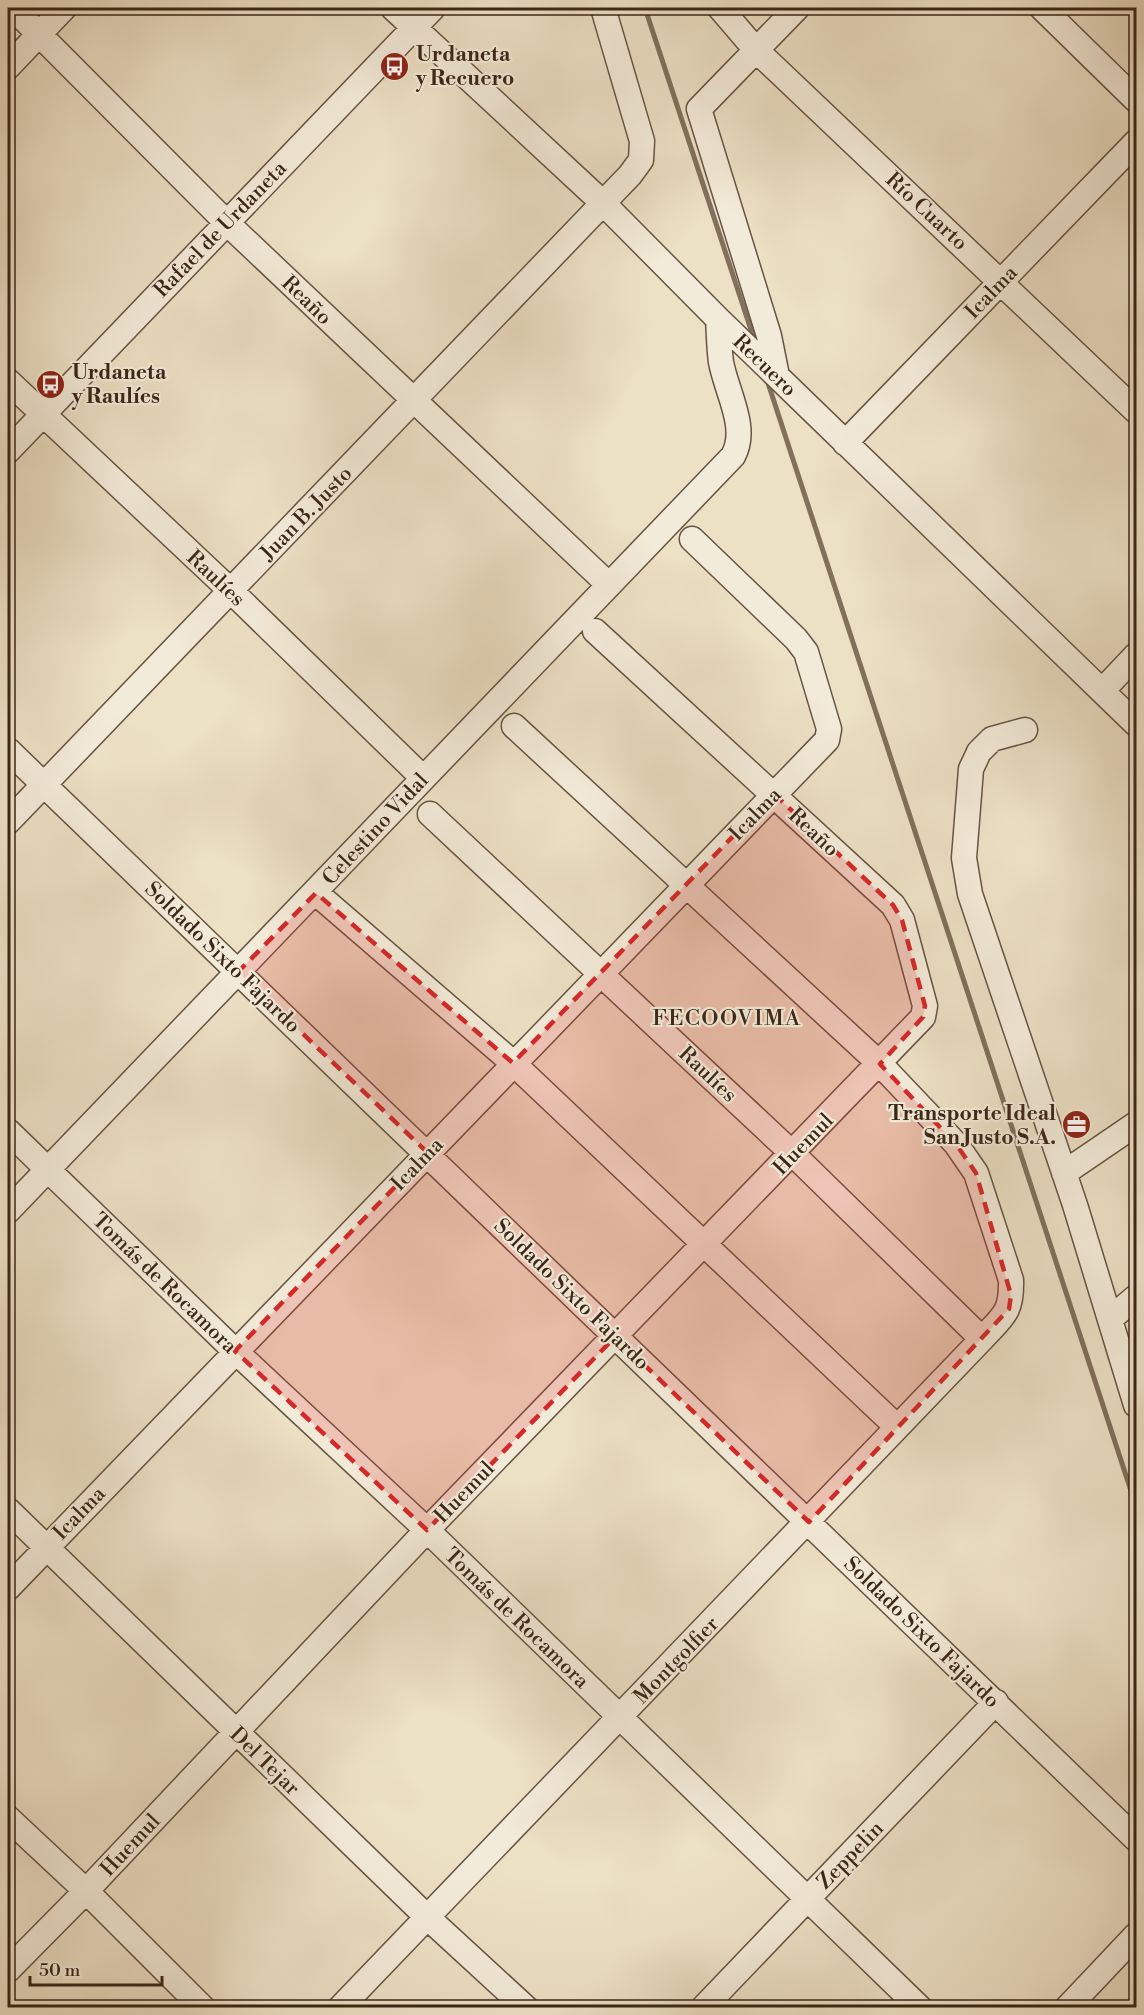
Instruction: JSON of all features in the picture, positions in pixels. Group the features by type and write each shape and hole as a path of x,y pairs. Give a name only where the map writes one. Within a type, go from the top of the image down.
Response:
{"street":[{"name":"Reaño","path":"13,8 227,223 412,401 609,585"},
{"path":"8,67 64,8"},
{"name":"Recuero","path":"393,8 604,204 718,320 1137,724"},
{"name":"Rafael de Urdaneta","path":"8,451 41,414 433,8"},
{"name":"Juan B. Justo","path":"8,822 604,204 641,160 642,141 603,8"},
{"name":"Río Cuarto","path":"720,8 756,50 1137,411"},
{"path":"777,376 769,336 699,115 703,102 796,8"},
{"path":"1042,8 1137,100"},
{"name":"Icalma","path":"845,443 1137,142"},
{"name":"Celestino Vidal","path":"8,1211 316,893 422,777 733,456 740,445 739,429 721,361 718,320"},
{"name":"Raulíes","path":"8,381 231,591 422,777"},
{"name":"Icalma","path":"8,1588 827,740 829,729 806,652 796,639 692,539"},
{"name":"Reaño","path":"595,631 893,905 902,920 925,1006 923,1017"},
{"path":"1102,691 1137,655"},
{"path":"514,726 880,1064"},
{"path":"1025,730 992,740 979,752 975,760 971,769 964,858 970,894 1064,1173 1137,1405"},
{"name":"Soldado Sixto Fajardo","path":"8,750 1137,1839"},
{"name":"Raulíes","path":"430,814 793,1154 982,1340"},
{"path":"316,893 513,1063 896,1426"},
{"name":"Huemul","path":"8,1970 86,1891 427,1530 923,1017"},
{"name":"Montgolfier","path":"340,2007 809,1522 896,1426 982,1340 1009,1309 1011,1280 976,1173 956,1144 880,1064"},
{"path":"1064,1173 1137,1124"},
{"name":"Tomás de Rocamora","path":"8,1131 235,1352 427,1530 619,1719 920,2007"},
{"path":"1110,1319 1137,1297"},
{"name":"Del Tejar","path":"8,1510 426,1916 526,2007"},
{"name":"Zeppelin","path":"703,2007 996,1702"},
{"path":"8,1818 86,1891 203,2007"},
{"path":"1067,2007 1137,1935"}],"highlighted area":[{"path":"774,794 893,905 902,920 925,1006 923,1017 880,1064 956,1144 976,1173 1011,1295 1009,1309 809,1522 615,1337 427,1530 235,1351 428,1153 238,972 316,893 513,1063"}],"waterway":[{"path":"645,8 755,342"},
{"path":"767,380 1136,1506"}],"place":[{"name":"Urdaneta y Recuero","path":"395,66"},
{"name":"Urdaneta y Raulíes","path":"51,384"},
{"name":"Transporte Ideal San Justo S.A.","path":"1077,1125"}],"district":[{"name":"FECOOVIMA","path":"727,1017"}]}
